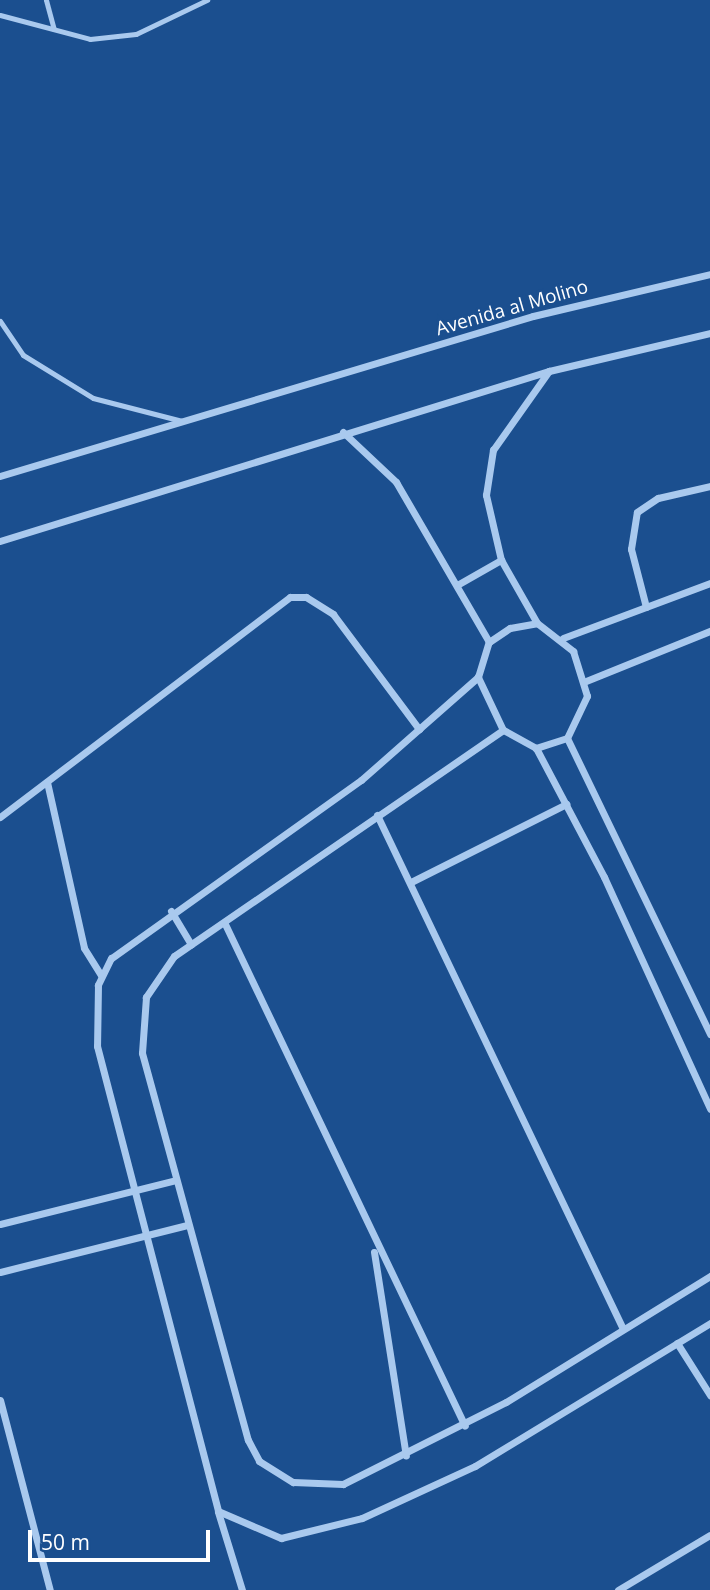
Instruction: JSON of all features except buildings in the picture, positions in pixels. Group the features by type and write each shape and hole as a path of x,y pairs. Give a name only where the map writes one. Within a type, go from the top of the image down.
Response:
{"street":[{"name":"Avenida al Molino","path":"0,476 533,316 710,274"},
{"path":"0,541 343,432 549,371 710,332"},
{"path":"536,748 567,737 585,709 586,681 563,638 537,623 501,560 486,495 493,450 549,371"},
{"path":"343,432 396,481 489,642"},
{"path":"646,607 631,549 637,512 658,498 710,486"},
{"path":"457,585 501,560"},
{"path":"563,638 710,583"},
{"path":"0,817 290,597 306,597 333,614 419,729"},
{"path":"242,1590 218,1511 97,1046 101,975 111,958 171,911 361,780 478,677 489,642 510,628 537,623"},
{"path":"586,681 710,631"},
{"path":"478,677 503,730 536,748 566,804 710,1109"},
{"path":"503,730 377,815 225,924 191,944 152,982 141,1023 142,1053 248,1440 259,1461 293,1482 323,1486 406,1456 465,1426 710,1276"},
{"path":"567,737 710,1034"},
{"path":"47,782 84,948 101,975"},
{"path":"411,882 566,804"},
{"path":"377,815 623,1329"},
{"path":"171,911 191,944"},
{"path":"225,924 373,1244 465,1426"},
{"path":"0,1224 176,1180"},
{"path":"0,1272 187,1224"},
{"path":"373,1244 406,1456"},
{"path":"218,1511 281,1538 362,1518 475,1466 710,1323"},
{"path":"677,1343 710,1395"},
{"path":"0,1400 50,1590"},
{"path":"618,1590 710,1535"}],"lane":[{"path":"46,0 54,29"},
{"path":"0,15 90,39 136,34 206,0"},
{"path":"0,321 23,355 93,398 182,421"}]}
